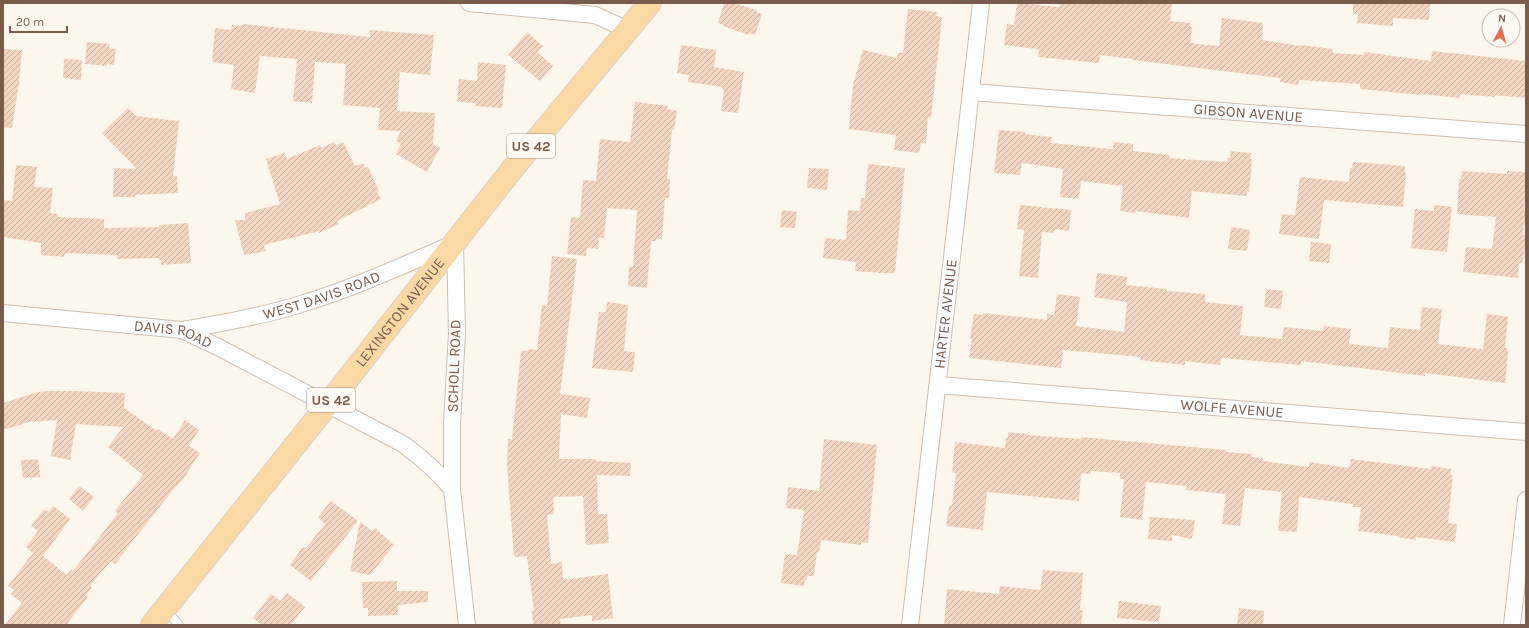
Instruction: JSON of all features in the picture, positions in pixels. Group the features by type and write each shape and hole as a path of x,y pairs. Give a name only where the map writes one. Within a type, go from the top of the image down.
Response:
{"main road":[{"name":"LEXINGTON AVENUE","path":"158,617 514,167 650,3"}],"street":[{"path":"469,3 595,15 628,30"},
{"name":"HARTER AVENUE","path":"910,625 981,3"},
{"name":"GIBSON AVENUE","path":"971,92 1526,134"},
{"name":"WEST DAVIS ROAD","path":"182,330 262,314 301,304 381,275 455,243"},
{"name":"SCHOLL ROAD","path":"455,243 457,333 452,423 452,489 468,625"},
{"name":"DAVIS ROAD","path":"3,313 182,330 328,404"},
{"path":"3,320 19,315"},
{"name":"WOLFE AVENUE","path":"938,386 1526,432"},
{"path":"328,404 403,444 433,468 452,489"},
{"path":"1512,625 1526,500"}],"lane":[{"path":"158,617 179,625"}],"building":[{"path":"724,3 733,3 757,10 756,12 762,14 755,35 749,33 749,35 718,23"},
{"path":"1017,3 1059,7 1060,3 1172,3 1170,21 1190,23 1190,27 1192,27 1190,43 1219,46 1222,18 1263,23 1262,40 1333,49 1333,53 1364,55 1364,52 1431,61 1432,51 1526,61 1526,98 1460,94 1460,98 1421,95 1360,89 1360,84 1299,80 1298,85 1280,82 1281,78 1100,55 1099,63 1038,57 1039,50 1037,49 1004,45 1007,24 1014,25"},
{"path":"1353,3 1430,3 1429,20 1393,18 1393,26 1357,23 1358,14 1353,14"},
{"path":"908,9 937,12 936,16 942,17 931,118 928,117 926,143 921,143 919,153 894,150 896,135 849,129 853,84 863,50 897,58 898,53 903,53"},
{"path":"243,24 370,37 370,30 434,35 430,75 400,72 397,111 435,113 433,144 440,148 427,172 396,154 401,144 396,141 401,131 378,130 380,108 343,105 346,64 315,62 312,103 293,101 297,59 260,56 255,93 231,89 234,65 212,62 215,28 231,30 232,25 242,26"},
{"path":"527,32 543,46 537,52 553,66 540,81 508,55"},
{"path":"87,42 110,44 109,48 116,49 114,65 107,64 107,66 85,64"},
{"path":"681,45 716,50 714,67 744,72 738,113 721,111 724,90 722,87 688,82 689,75 677,73"},
{"path":"3,49 22,50 19,83 12,128 3,127"},
{"path":"64,59 82,60 81,80 63,78"},
{"path":"478,62 506,65 502,108 475,106 476,103 457,102 459,79 477,81"},
{"path":"635,102 668,106 667,109 677,111 674,130 672,130 667,179 670,179 669,198 665,198 662,239 651,241 647,288 628,286 629,266 633,267 637,210 607,208 604,238 599,238 598,249 587,248 586,256 567,254 571,217 580,218 583,180 596,181 600,139 630,142"},
{"path":"128,108 136,116 179,121 173,176 177,176 178,193 135,195 135,197 113,197 114,168 137,169 102,133"},
{"path":"999,130 1025,132 1025,134 1052,137 1051,143 1111,149 1113,149 1113,142 1133,144 1133,151 1170,155 1169,158 1227,162 1228,158 1230,158 1231,151 1251,153 1250,159 1252,159 1249,192 1247,191 1246,196 1192,191 1189,218 1136,211 1136,213 1120,211 1123,186 1081,181 1079,199 1060,197 1063,169 1022,163 1020,175 994,173"},
{"path":"334,142 336,145 343,142 355,166 363,163 365,168 368,167 381,199 337,221 339,224 319,233 319,231 264,245 266,251 244,255 235,220 245,220 245,213 280,204 266,159 285,153 287,159 320,145 321,148"},
{"path":"1353,162 1405,166 1406,173 1403,207 1324,200 1319,239 1279,234 1282,214 1295,215 1300,177 1349,182 1350,168 1352,168"},
{"path":"868,164 905,168 895,273 855,271 856,262 823,258 825,238 846,240 848,210 860,211 861,198 865,198"},
{"path":"16,165 37,167 34,187 53,188 50,213 58,214 58,217 104,219 104,228 159,227 159,225 188,223 191,263 161,265 161,260 159,260 159,258 117,259 117,255 65,253 64,257 41,255 41,243 3,237 3,200 12,201"},
{"path":"809,168 829,169 827,190 807,188"},
{"path":"1462,171 1507,174 1507,171 1525,172 1526,183 1524,211 1526,211 1523,235 1526,235 1523,263 1519,263 1518,278 1463,272 1466,247 1492,249 1496,217 1457,214 1459,179 1461,179"},
{"path":"1020,205 1071,210 1069,231 1055,229 1054,233 1042,232 1038,278 1019,276 1024,230 1017,229"},
{"path":"1434,205 1452,207 1447,252 1411,248 1415,209 1434,211"},
{"path":"782,210 797,212 795,228 780,227"},
{"path":"1231,227 1250,230 1247,251 1228,249"},
{"path":"1311,242 1331,244 1329,263 1309,261"},
{"path":"552,256 577,259 560,394 590,398 587,418 561,414 559,459 596,459 596,461 631,463 630,476 597,475 598,514 607,514 609,543 586,545 583,496 553,497 554,514 547,515 551,564 562,562 563,580 608,574 613,618 592,621 592,615 560,619 561,625 533,625 532,611 534,611 527,556 514,557 507,465 508,439 512,439 521,351 528,351 529,349 537,350 542,305 547,306"},
{"path":"1097,273 1127,277 1126,285 1167,289 1167,291 1205,294 1205,302 1243,306 1240,335 1282,339 1284,327 1323,331 1324,326 1351,329 1349,344 1388,348 1390,327 1420,330 1422,307 1442,309 1438,344 1483,349 1487,314 1508,317 1505,348 1507,348 1508,353 1505,383 1425,373 1425,376 1301,361 1301,365 1223,358 1221,359 1220,365 1185,361 1185,365 1140,360 1141,357 1063,350 1061,368 969,358 974,314 983,315 983,313 1047,320 1047,314 1054,315 1057,294 1080,297 1076,326 1124,332 1127,302 1094,297"},
{"path":"1266,289 1283,291 1281,309 1264,307"},
{"path":"607,302 628,305 624,351 635,352 633,372 592,368 599,312 606,312"},
{"path":"46,391 125,393 124,408 157,431 158,429 173,439 185,420 199,430 189,446 200,453 184,478 172,491 115,564 111,561 90,586 92,587 86,595 88,597 66,625 5,625 22,603 11,594 14,590 8,586 33,553 26,547 38,531 31,526 44,509 49,512 53,506 70,519 43,556 67,575 71,570 73,571 118,513 115,511 143,475 108,447 123,427 76,424 70,460 51,456 57,420 29,422 3,430 3,403"},
{"path":"1008,432 1028,434 1027,435 1081,439 1081,437 1226,450 1226,452 1252,454 1251,457 1263,458 1263,461 1309,467 1309,462 1348,468 1348,466 1350,466 1351,459 1431,469 1431,466 1451,469 1450,475 1453,475 1448,523 1457,524 1455,542 1416,537 1416,540 1358,531 1361,507 1353,507 1353,504 1299,497 1297,532 1278,531 1282,492 1245,488 1240,526 1222,524 1226,494 1186,490 1187,486 1146,482 1142,520 1120,517 1124,479 1120,479 1120,473 1091,471 1091,474 1081,473 1079,501 987,492 983,530 946,526 949,506 952,506 956,473 952,472 955,442 1005,448"},
{"path":"824,439 877,445 868,543 861,542 861,545 821,540 819,553 817,552 814,576 807,576 804,586 781,583 785,554 797,555 804,510 786,508 788,487 819,491"},
{"path":"38,459 40,477 23,478 21,460"},
{"path":"79,486 94,497 83,511 69,499"},
{"path":"331,501 358,521 311,581 290,565 302,548 306,548 325,524 318,517"},
{"path":"1150,517 1195,520 1192,539 1172,535 1172,541 1148,539"},
{"path":"360,522 372,531 375,528 394,545 370,575 350,571"},
{"path":"1043,570 1083,573 1080,610 1083,611 1081,625 944,625 947,589 999,594 1000,586 1040,590"},
{"path":"397,581 397,591 428,591 428,602 398,605 398,615 368,616 368,608 363,608 362,582"},
{"path":"287,593 305,607 291,625 262,625 253,618 271,594 281,601"},
{"path":"1119,601 1161,606 1159,622 1117,618"},
{"path":"1239,608 1264,611 1263,625 1237,625"}]}
